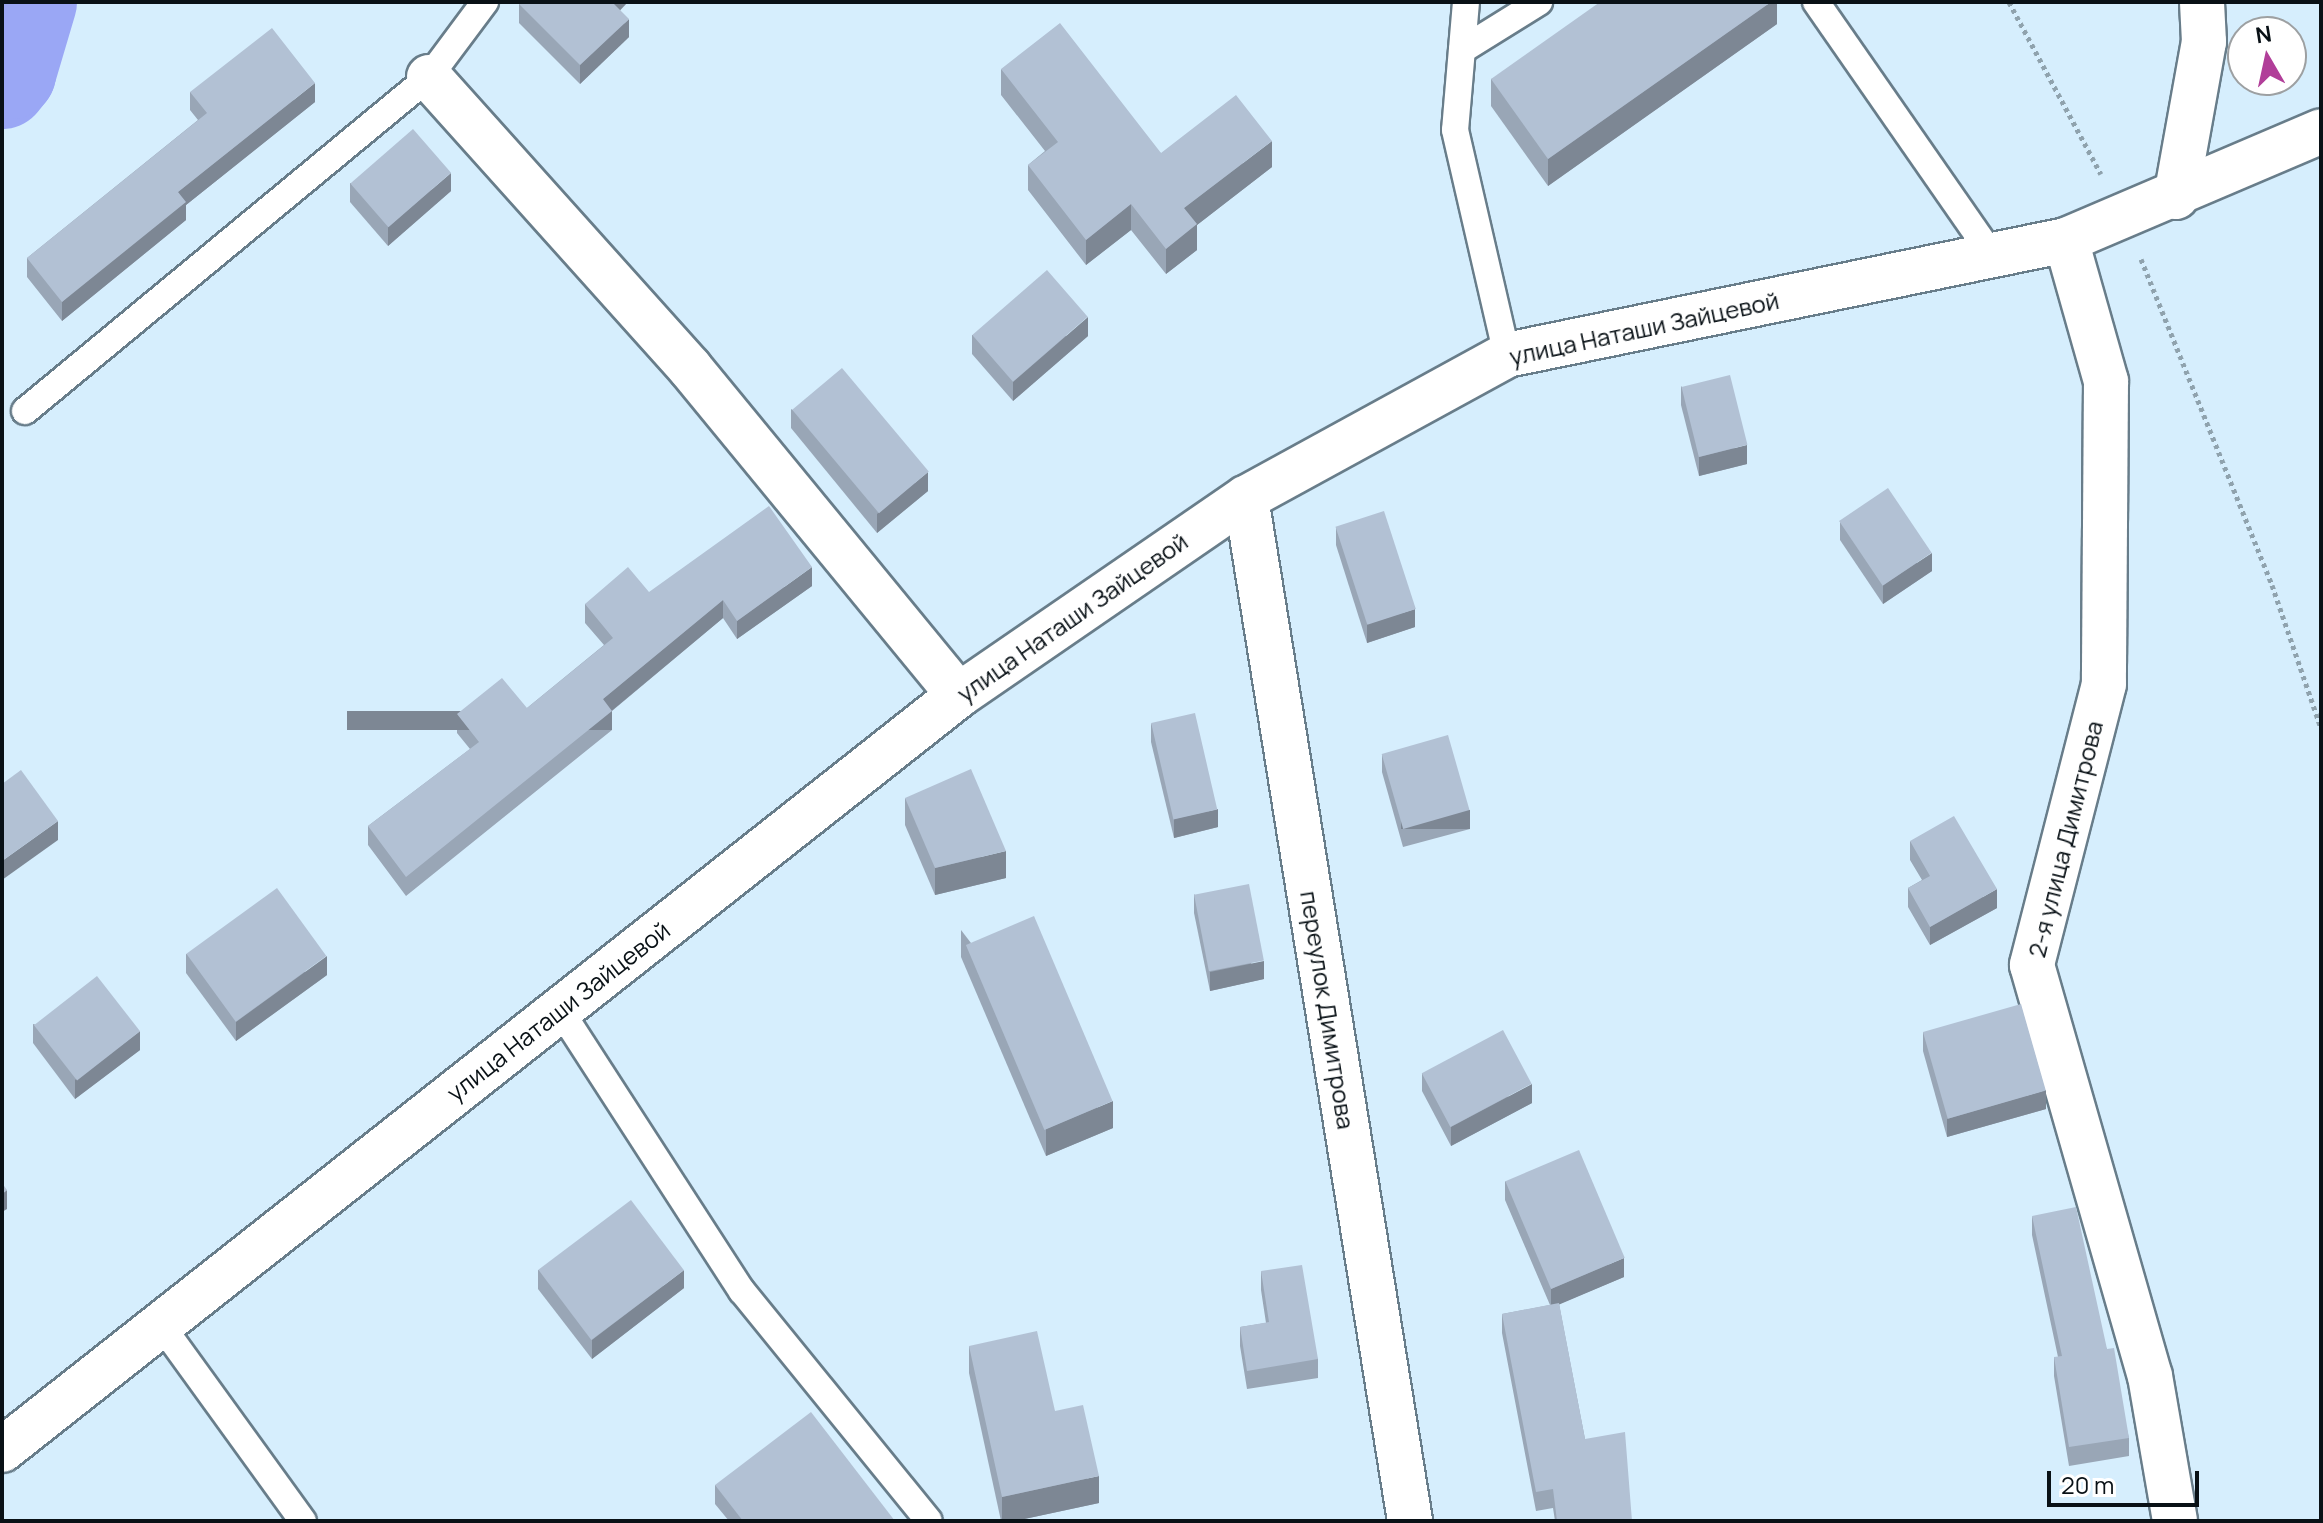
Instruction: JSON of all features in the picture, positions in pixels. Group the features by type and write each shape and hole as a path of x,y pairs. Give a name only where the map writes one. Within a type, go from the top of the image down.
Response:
{"street":[{"path":"2176,197 2204,42 2202,2"},
{"path":"429,77 690,368 959,695"},
{"name":"улица Наташи Зайцевой","path":"2,1450 959,695 1246,498 1507,355 2066,240 2176,197 2321,131"},
{"name":"2-я улица Димитрова","path":"2066,240 2106,381 2104,684 2032,965 2150,1376 2175,1521"},
{"name":"переулок Димитрова","path":"1246,498 1410,1521"}],"lane":[{"path":"25,411 429,77 485,2"},
{"path":"1466,2 1455,130 1507,355"},
{"path":"1462,50 1539,2"},
{"path":"1816,2 1992,255"},
{"path":"560,1010 742,1291 929,1521"},
{"path":"161,1325 303,1521"}],"path":[{"path":"2009,2 2123,216 2272,585 2321,728"}],"building":[{"path":"612,2 629,19 580,65 519,4"},
{"path":"1600,2 1771,2 1548,159 1491,79"},
{"path":"1060,23 1161,153 1236,95 1272,141 1184,208 1197,224 1166,249 1131,204 1086,240 1028,165 1058,142 1001,69"},
{"path":"272,28 315,83 178,192 186,202 62,302 27,258 207,113 190,92"},
{"path":"413,129 451,173 388,227 350,183"},
{"path":"1047,270 1088,317 1013,382 972,335"},
{"path":"842,368 929,471 879,513 792,410"},
{"path":"1730,375 1747,445 1699,457 1681,387"},
{"path":"1888,488 1932,553 1883,586 1839,521"},
{"path":"769,506 812,567 737,621 723,600 603,699 612,711 406,877 368,826 479,742 457,714 502,678 527,708 613,638 585,604 628,567 649,592"},
{"path":"1384,511 1416,609 1367,625 1335,527"},
{"path":"1195,713 1217,809 1173,820 1151,723"},
{"path":"1448,735 1469,810 1403,829 1382,754"},
{"path":"971,769 1006,851 935,868 905,798"},
{"path":"21,770 58,821 2,861 2,784"},
{"path":"1954,816 1997,889 1930,927 1908,888 1930,876 1910,841"},
{"path":"1249,884 1264,961 1209,971 1194,895"},
{"path":"277,888 326,956 236,1022 186,954"},
{"path":"1034,916 1113,1101 1044,1130 966,945"},
{"path":"97,976 140,1031 77,1080 34,1025"},
{"path":"2021,1004 2046,1091 1948,1119 1923,1032"},
{"path":"1503,1030 1532,1084 1450,1127 1422,1073"},
{"path":"1579,1150 1625,1258 1551,1289 1505,1181"},
{"path":"631,1200 684,1270 591,1340 538,1270"},
{"path":"2076,1207 2107,1349 2114,1348 2129,1438 2069,1447 2054,1357 2062,1356 2032,1216"},
{"path":"1302,1265 1318,1359 1247,1371 1240,1327 1269,1322 1261,1271"},
{"path":"1559,1303 1585,1439 1625,1432 1632,1521 1557,1521 1553,1489 1536,1492 1502,1314"},
{"path":"1037,1331 1055,1411 1083,1405 1099,1476 1002,1497 969,1346"},
{"path":"811,1412 895,1521 743,1521 715,1485"}],"waterway":[{"path":"2,83 10,73 31,2"}]}
